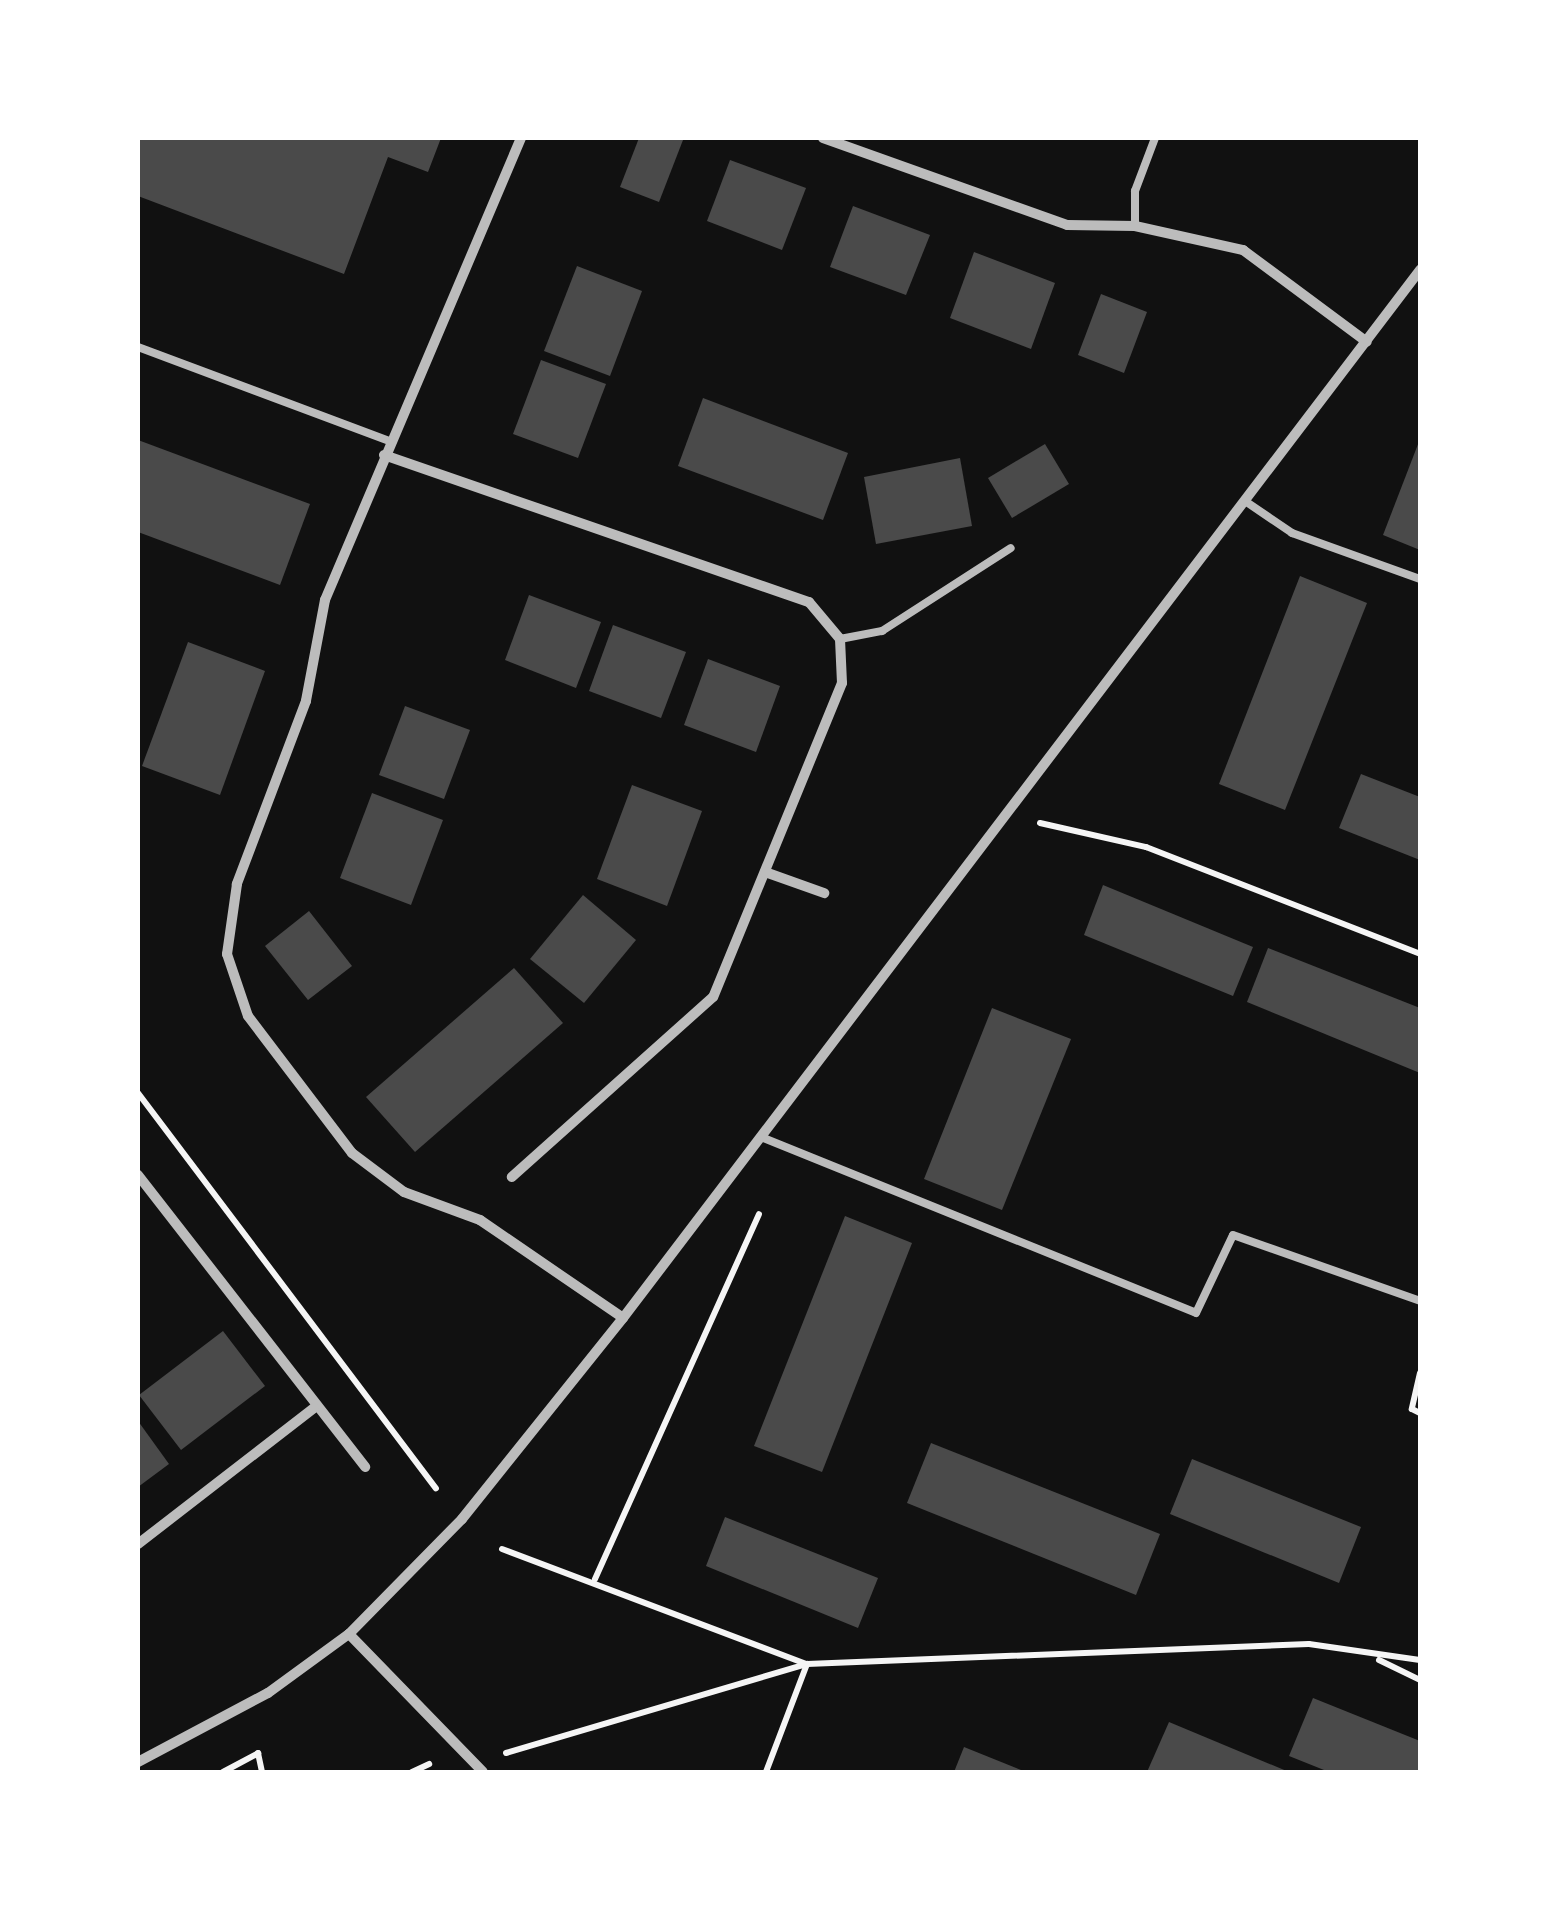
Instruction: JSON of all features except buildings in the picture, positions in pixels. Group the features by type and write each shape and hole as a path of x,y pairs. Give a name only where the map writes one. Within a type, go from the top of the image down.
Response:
{"street":[{"path":"521,138 325,600 306,701 236,884 227,954 232,979 248,1016 352,1153 404,1192 480,1220 624,1318"},
{"path":"823,138 1020,212 1067,225 1135,226 1243,250 1367,342"},
{"path":"138,1762 268,1693 349,1634 462,1519 624,1318 1420,270"},
{"path":"384,455 808,602 840,640 842,683 713,997 512,1177"},
{"path":"765,872 824,893"},
{"path":"138,1175 314,1408 365,1466"},
{"path":"138,1544 314,1408"},
{"path":"349,1634 483,1772"}],"lane":[{"path":"1135,226 1135,190 1155,138"},
{"path":"138,347 390,440"},
{"path":"1245,502 1292,533 1420,579"},
{"path":"840,640 882,630 1011,548"},
{"path":"762,1137 1196,1313 1234,1235 1420,1301"}],"path":[{"path":"1012,810 1058,831 1146,846 1420,954"},
{"path":"138,1093 436,1488"},
{"path":"595,1579 759,1214"},
{"path":"1420,1373 1412,1410 1420,1412"},
{"path":"502,1549 595,1579 807,1664"},
{"path":"474,1763 807,1664 1310,1644 1373,1658 1420,1660"},
{"path":"1373,1658 1420,1680"},
{"path":"766,1772 807,1664"},
{"path":"224,1772 258,1753 262,1772"}]}
